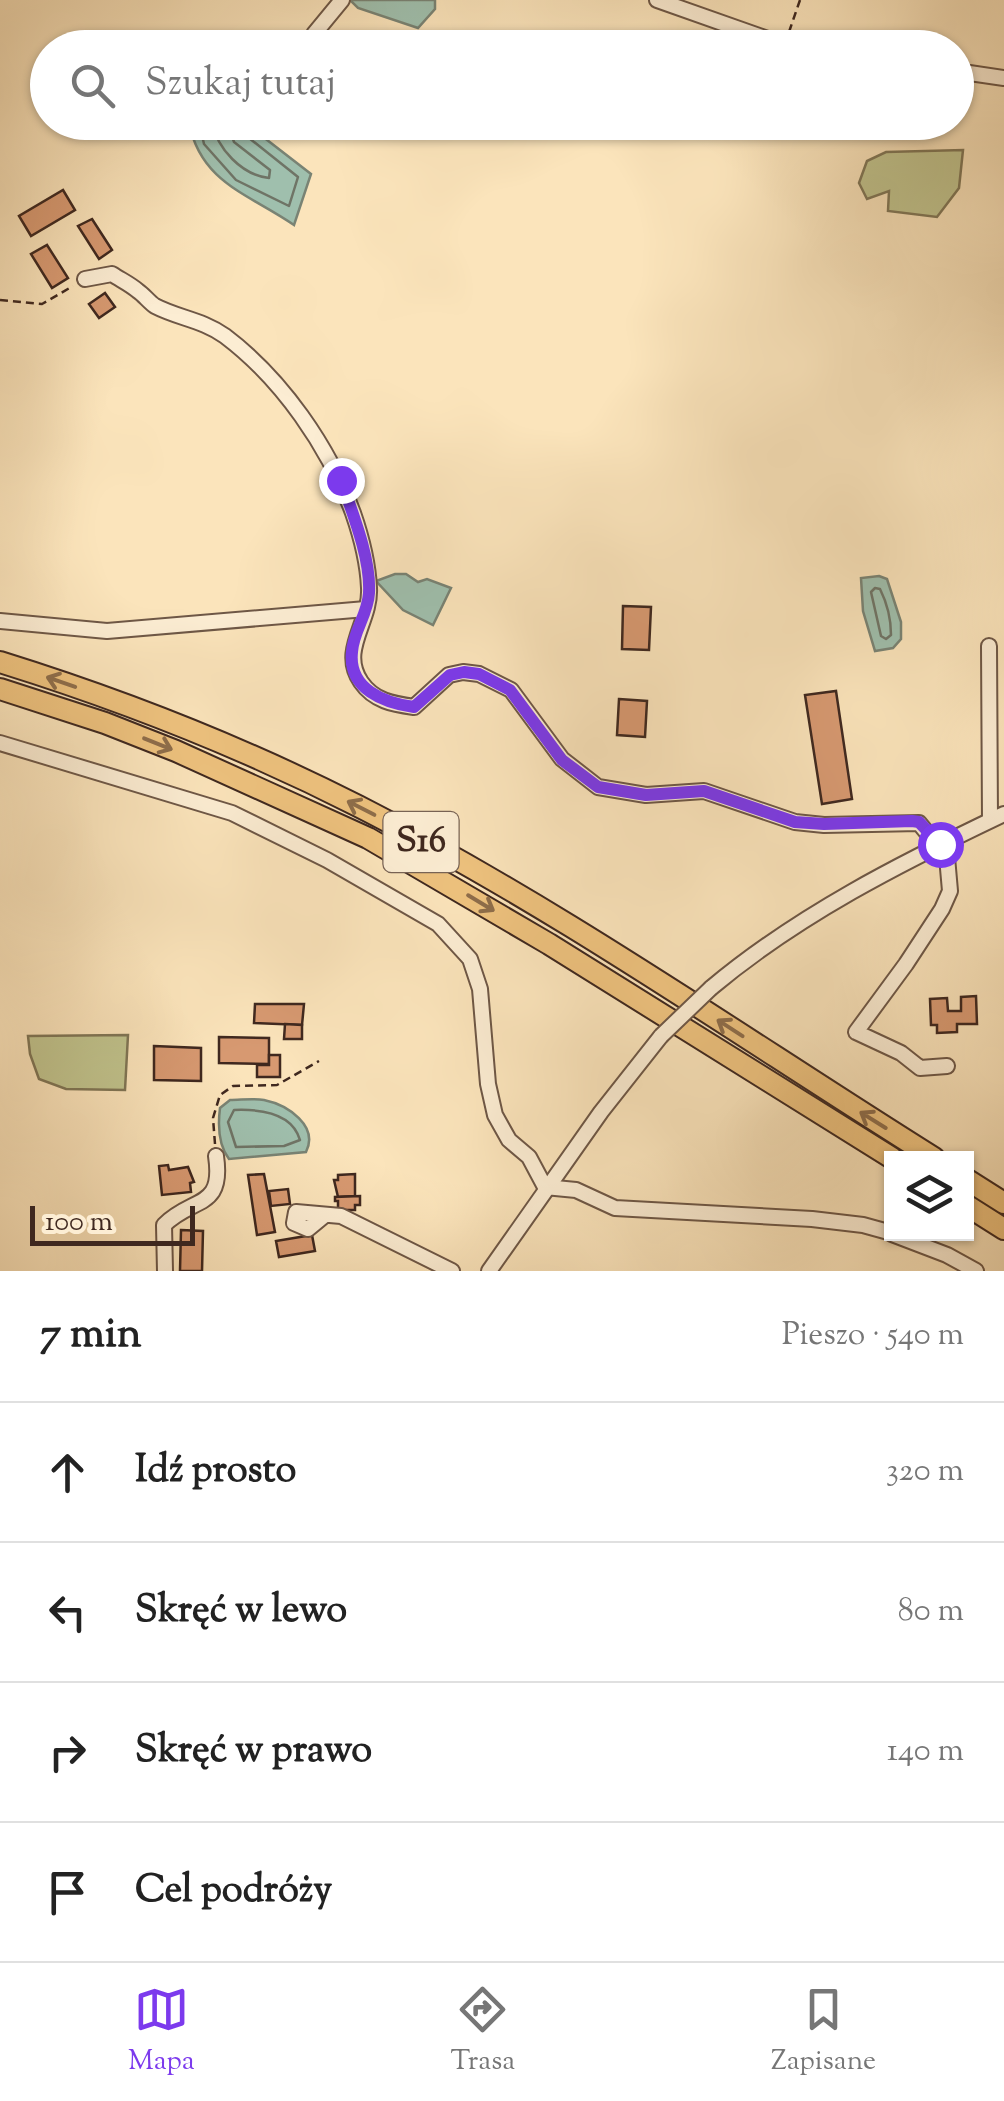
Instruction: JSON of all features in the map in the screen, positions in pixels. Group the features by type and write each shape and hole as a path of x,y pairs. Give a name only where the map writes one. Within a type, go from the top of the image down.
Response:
{"highway":[{"name":"S16","path":"0,662 169,722 358,806 581,935 923,1151"},
{"name":"S16","path":"0,689 106,723 176,751 368,838 582,964 884,1153"},
{"path":"974,1184 1004,1203"},
{"path":"974,1211 1004,1229"}],"street":[{"path":"317,30 342,0"},
{"path":"665,1 745,30"},
{"path":"974,74 1004,78"},
{"path":"85,279 112,274 153,305 194,318 225,336 272,380 309,428 341,480 357,526 369,590 352,651 353,671 368,692 390,704 414,707 450,675 479,674 510,690 562,760 598,787 646,795 704,791 795,822 919,822 940,844 950,870 950,891 881,1002 856,1032 901,1053 920,1068 946,1066"},
{"path":"0,622 107,631 366,609"},
{"path":"489,1271 545,1188 661,1036 710,988 764,946 826,906 997,817 988,646"},
{"path":"0,743 232,813 310,851 438,924 470,960 480,989 488,1084 495,1115 509,1140 529,1157 545,1188"},
{"path":"165,1271 164,1225 214,1190 220,1179 216,1156"},
{"path":"545,1188 576,1190 615,1208 812,1219 884,1231"},
{"path":"325,1215 341,1216 452,1271"},
{"path":"912,1241 976,1271"}],"path":[{"path":"793,30 800,0"},
{"path":"0,300 42,304 85,279"},
{"path":"216,1156 213,1118 220,1096 234,1086 278,1085 319,1061"}],"green space":[{"path":"963,150 959,188 937,217 888,211 889,191 867,199 859,183 867,161 886,152"},
{"path":"128,1035 125,1090 66,1089 39,1079 28,1036"}],"water":[{"path":"350,0 435,0 435,9 418,28 358,8"},
{"path":"194,140 267,140 311,174 294,225 229,185 204,160"},
{"path":"395,574 451,588 433,625 403,610 376,581"},
{"path":"861,578 887,579 901,622 901,639 893,648 875,651 863,611"},
{"path":"230,1100 264,1100 291,1112 305,1125 309,1143 306,1152 229,1159 221,1141 219,1121 220,1108"}],"building":[{"path":"63,190 75,210 31,236 19,216"},
{"path":"92,219 112,250 99,259 78,226"},
{"path":"47,245 68,278 52,288 31,254"},
{"path":"105,293 115,307 99,318 89,304"},
{"path":"623,606 651,607 649,650 622,649"},
{"path":"836,691 852,799 822,804 805,695"},
{"path":"619,699 647,701 645,737 617,735"},
{"path":"976,996 977,1024 957,1024 957,1032 937,1033 937,1025 931,1025 930,999 947,998 948,1011 961,1011 961,997"},
{"path":"255,1004 304,1004 302,1025 254,1023"},
{"path":"285,1024 302,1025 302,1039 284,1039"},
{"path":"219,1037 269,1038 269,1064 219,1063"},
{"path":"154,1046 201,1048 201,1081 154,1080"},
{"path":"269,1055 280,1055 280,1077 257,1077 257,1065 269,1065"},
{"path":"168,1165 169,1170 188,1167 194,1182 190,1183 191,1192 162,1195 159,1166"},
{"path":"264,1174 275,1232 257,1235 248,1175"},
{"path":"355,1174 355,1196 338,1197 334,1180 338,1180 338,1175"},
{"path":"288,1189 290,1204 271,1206 269,1191"},
{"path":"360,1196 360,1205 355,1205 355,1210 338,1210 335,1197"},
{"path":"181,1230 203,1231 202,1271 180,1271"},
{"path":"312,1235 315,1251 279,1257 276,1241"}],"route":[{"path":"341,480 357,526 369,590 352,651 353,671 368,692 390,704 414,707 450,675 479,674 510,690 562,760 598,787 646,795 683,791 721,794 795,822 919,822 940,844"}]}
